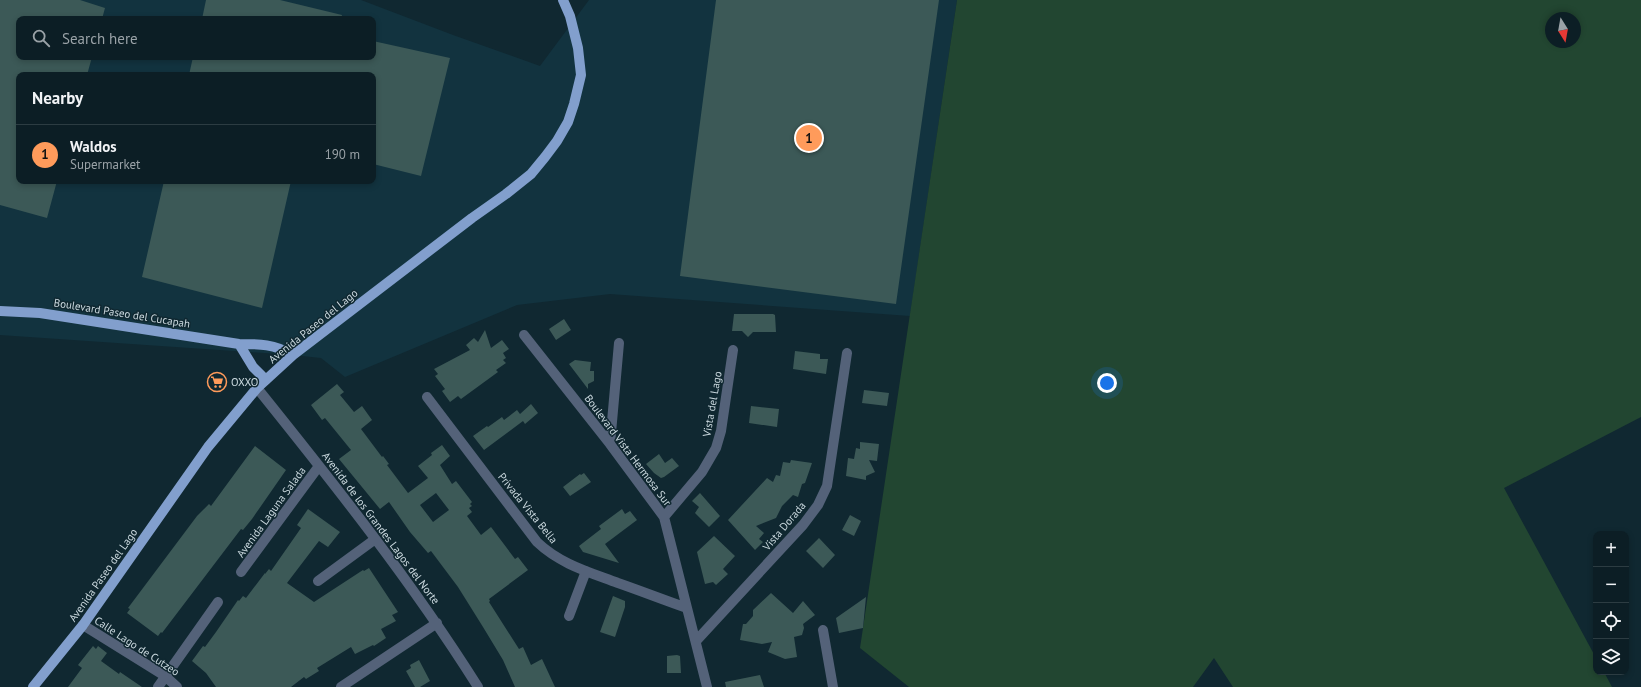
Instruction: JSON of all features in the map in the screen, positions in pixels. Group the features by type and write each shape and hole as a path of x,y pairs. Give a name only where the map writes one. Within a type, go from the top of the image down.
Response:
{"main road":[{"name":"Avenida Paseo del Lago","path":"32,687 84,625 208,447 257,388 293,355 472,218 506,194 530,174 545,157 557,141 568,122 581,75 578,48 570,16 563,0"},
{"name":"Boulevard Paseo del Cucapah","path":"0,311 40,313 239,344 270,345 278,347 293,355"},
{"path":"239,344 253,367 266,380"}],"street":[{"name":"Boulevard Vista Hermosa Sur","path":"524,334 610,444 664,517 707,687"},
{"path":"610,444 619,343"},
{"name":"Vista del Lago","path":"664,517 702,472 716,448 721,431 733,350"},
{"name":"Vista Dorada","path":"696,641 803,526 818,505 827,486 847,353"},
{"name":"Avenida de los Grandes Lagos del Norte","path":"257,388 319,466 437,623 478,687"},
{"name":"Privada Vista Bella","path":"426,398 538,542 548,552 557,558 586,571 688,608"},
{"name":"Avenida Laguna Salada","path":"241,572 319,466"},
{"path":"318,581 374,540"},
{"path":"569,616 586,571"},
{"path":"158,687 218,602"},
{"path":"341,687 437,623"},
{"name":"Calle Lago de Cutzeo","path":"84,625 165,676 177,687"},
{"path":"823,630 833,687"}],"shaded area":[{"path":"0,0 361,0 540,66 589,0 957,0 910,316 610,294 517,305 345,377 321,358 0,335"}],"green space":[{"path":"957,0 1641,0 1641,417 1504,488 1593,652 1593,675 1606,675 1612,687 1233,687 1214,658 1193,687 909,687 860,648"}],"building":[{"path":"0,0 80,0 105,8 103,16 16,16 16,60 91,60 88,72 16,72 16,184 56,184 47,218 0,205"},
{"path":"206,0 280,0 342,15 342,16 203,16"},
{"path":"716,0 939,0 896,304 680,276"},
{"path":"376,42 450,58 421,176 376,165 376,72 190,72 192,60 376,60"},
{"path":"163,184 290,184 262,308 142,277"},
{"path":"734,314 773,314 775,315 776,332 753,332 748,337 742,331 732,331"},
{"path":"564,319 571,330 556,340 549,329"},
{"path":"485,330 491,348 502,340 509,349 503,353 506,358 503,360 506,363 496,370 498,372 461,399 458,396 450,402 442,391 445,389 435,376 438,374 434,369 470,350 466,345 474,338 478,342"},
{"path":"795,351 820,354 820,359 828,359 826,374 793,369"},
{"path":"575,360 591,362 590,371 594,371 594,381 588,384 588,389 569,364"},
{"path":"337,384 344,392 340,395 354,412 362,406 372,420 361,429 389,464 387,465 408,493 428,478 418,466 432,455 431,453 442,445 450,456 440,465 452,484 456,481 472,502 470,504 472,506 469,508 472,512 467,516 481,535 491,527 515,559 518,557 528,570 489,599 489,602 519,649 523,647 531,665 542,659 555,687 515,687 503,660 458,587 431,551 428,553 410,532 389,502 380,509 339,459 351,450 325,418 322,420 311,405","holes":["436,493 449,510 433,522 420,505"]},
{"path":"864,390 889,393 887,406 862,403"},
{"path":"531,404 538,413 525,424 523,421 484,450 473,436 502,417 504,420 517,410 520,414"},
{"path":"751,406 779,409 777,427 749,423"},
{"path":"860,442 879,444 877,461 869,460 875,472 866,476 866,480 846,476 848,458 854,459 856,448 860,449"},
{"path":"255,446 286,470 252,519 243,530 241,529 162,633 161,632 158,636 127,613 130,609 128,608 197,516 209,504 211,506"},
{"path":"659,454 665,463 672,458 679,466 661,478 646,464"},
{"path":"791,460 812,463 805,483 802,484 798,497 793,495 782,506 776,518 756,526 764,533 759,539 763,542 755,550 728,520 767,478 773,482 776,475 780,476 783,462 790,463"},
{"path":"584,473 591,482 570,496 563,487 580,474 581,475"},
{"path":"700,493 720,516 709,527 695,513 699,507 692,501"},
{"path":"308,509 340,532 328,547 319,541 287,583 314,602 363,570 364,571 369,568 398,612 392,615 396,621 381,629 386,638 374,646 373,645 355,654 351,647 317,668 319,671 306,679 304,677 291,687 216,687 206,673 192,661 203,646 205,647 238,600 239,601 243,596 246,598 265,573 269,569 271,571 301,528 297,525"},
{"path":"622,509 625,514 630,511 637,520 605,544 619,563 583,552 579,546 601,529 599,526"},
{"path":"850,515 861,521 854,536 842,530"},
{"path":"714,536 735,556 723,569 728,574 716,585 713,582 705,584 697,552"},
{"path":"819,538 835,555 823,568 806,551"},
{"path":"771,593 793,613 803,601 815,615 803,624 804,628 802,635 794,637 797,657 785,659 768,652 772,642 762,644 740,640 743,624 746,624 753,616 753,610"},
{"path":"613,596 625,601 625,607 615,637 600,632"},
{"path":"866,597 863,628 839,633 836,618"},
{"path":"93,646 96,649 98,646 107,653 101,661 119,674 120,672 142,687 68,687 82,668 78,665"},
{"path":"667,656 680,656 681,673 667,673"},
{"path":"419,660 430,681 420,687 415,687 406,671 411,668 410,665"},
{"path":"760,675 764,687 726,687 725,682"}],"place":[{"name":"Waldos","path":"809,138"},
{"name":"OXXO","path":"217,382"}]}
